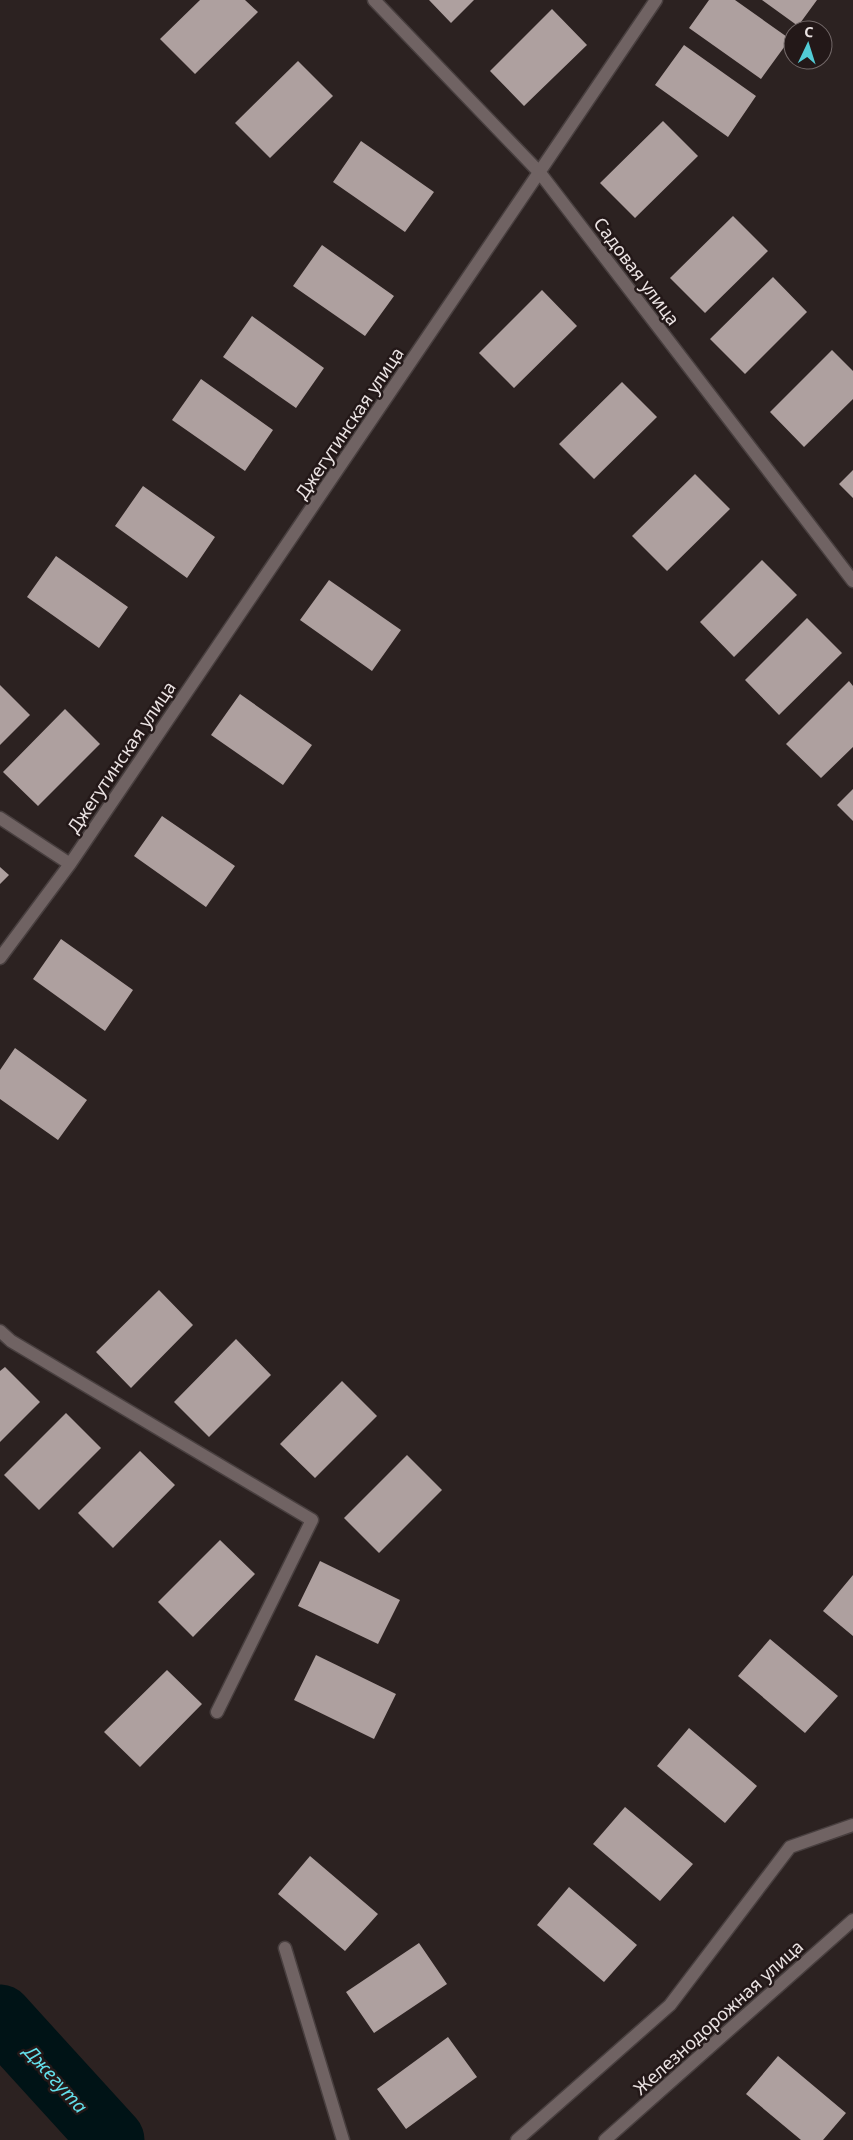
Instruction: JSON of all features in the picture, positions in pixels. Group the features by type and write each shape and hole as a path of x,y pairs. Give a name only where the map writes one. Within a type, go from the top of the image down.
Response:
{"street":[{"name":"Садовая улица","path":"374,0 540,173 853,581"},
{"name":"Джегутинская улица","path":"0,958 70,864 656,0"},
{"path":"0,818 70,864"},
{"path":"0,1331 11,1341 312,1520 217,1712"},
{"path":"517,2140 670,2005 790,1847 853,1825"},
{"name":"Железнодорожная улица","path":"605,2140 853,1920"},
{"path":"285,1948 343,2140"}],"building":[{"path":"200,0 245,0 258,12 195,74 160,39"},
{"path":"429,0 474,0 451,23"},
{"path":"709,0 735,0 783,34 783,49 761,79 689,28"},
{"path":"762,0 817,0 802,20 790,20"},
{"path":"552,9 587,45 524,106 490,71"},
{"path":"684,45 756,96 728,137 655,85"},
{"path":"298,61 333,96 270,158 235,123"},
{"path":"663,121 698,156 635,218 600,183"},
{"path":"361,141 434,192 405,232 333,182"},
{"path":"733,216 768,251 705,313 670,278"},
{"path":"322,245 394,296 365,336 293,286"},
{"path":"773,277 807,312 745,374 710,339"},
{"path":"542,290 577,326 514,388 479,353"},
{"path":"252,316 324,368 296,408 223,357"},
{"path":"832,350 853,371 853,399 804,447 770,412"},
{"path":"201,379 273,430 245,471 172,420"},
{"path":"622,382 657,417 594,479 559,444"},
{"path":"853,470 853,498 839,484"},
{"path":"695,474 730,509 667,571 632,536"},
{"path":"143,486 215,537 187,578 115,526"},
{"path":"56,556 128,607 99,648 27,597"},
{"path":"762,560 797,595 734,657 700,622"},
{"path":"329,580 401,630 372,671 300,620"},
{"path":"807,618 842,653 779,715 745,680"},
{"path":"849,681 853,686 853,747 821,778 786,744"},
{"path":"0,685 30,715 0,745"},
{"path":"240,694 312,745 283,785 211,735"},
{"path":"65,709 100,744 38,806 3,772"},
{"path":"853,789 853,821 837,805"},
{"path":"162,816 235,866 206,907 134,856"},
{"path":"0,867 9,875 0,884"},
{"path":"61,939 133,990 105,1031 33,979"},
{"path":"15,1048 87,1100 58,1140 0,1099 0,1070"},
{"path":"159,1290 193,1325 131,1388 96,1352"},
{"path":"236,1339 271,1375 209,1437 174,1402"},
{"path":"5,1367 40,1402 0,1442 0,1371"},
{"path":"342,1381 377,1416 315,1478 280,1444"},
{"path":"66,1413 101,1448 39,1510 4,1475"},
{"path":"140,1451 175,1485 113,1548 78,1513"},
{"path":"407,1455 442,1490 379,1553 344,1518"},
{"path":"220,1540 255,1574 193,1637 158,1602"},
{"path":"320,1561 400,1600 378,1644 298,1606"},
{"path":"853,1575 853,1636 823,1611"},
{"path":"770,1639 838,1696 805,1733 738,1676"},
{"path":"316,1655 396,1694 374,1739 294,1700"},
{"path":"167,1670 202,1704 140,1767 104,1732"},
{"path":"689,1728 757,1786 725,1823 657,1766"},
{"path":"625,1807 693,1864 660,1901 593,1844"},
{"path":"310,1856 378,1914 345,1951 278,1894"},
{"path":"569,1887 637,1945 604,1982 537,1925"},
{"path":"419,1943 447,1984 374,2033 346,1992"},
{"path":"448,2037 477,2077 406,2129 377,2089"},
{"path":"778,2056 846,2113 823,2140 801,2140 746,2094"}],"waterway":[{"name":"Джегута","path":"0,2017 112,2140"}]}
